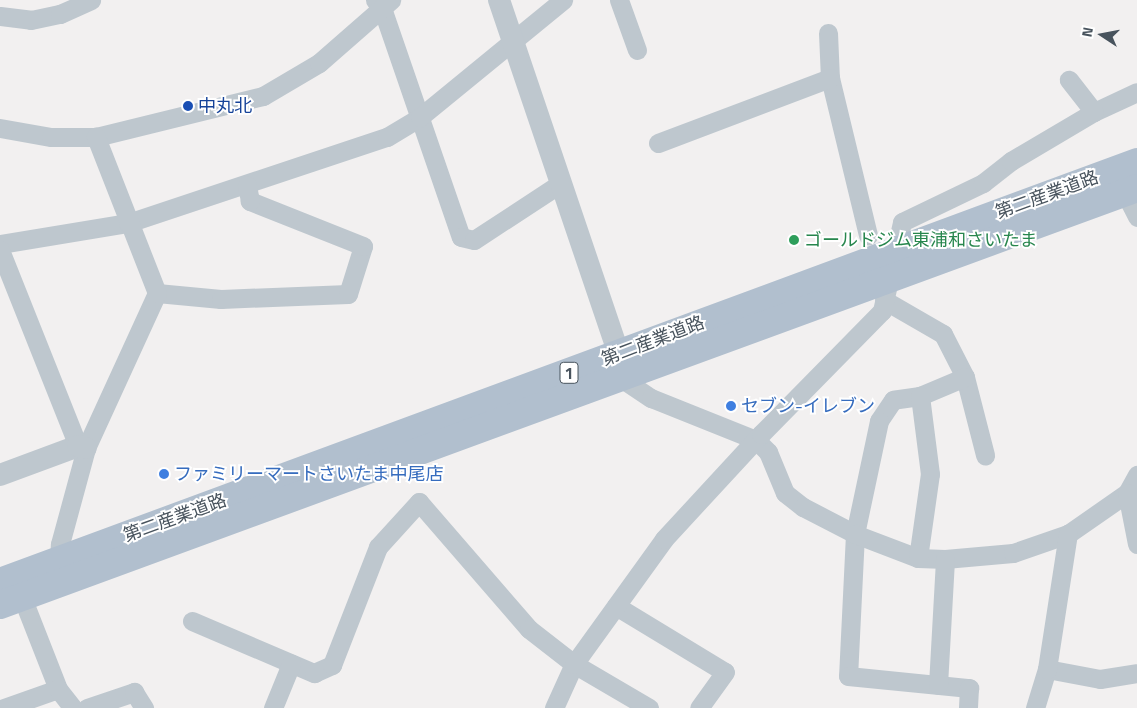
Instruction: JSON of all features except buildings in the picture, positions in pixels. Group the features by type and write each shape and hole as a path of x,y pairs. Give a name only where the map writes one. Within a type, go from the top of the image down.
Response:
{"main road":[{"name":"第二産業道路","path":"11,601 620,366 895,250 1137,162"},
{"name":"第二産業道路","path":"0,582 620,366 887,290 1131,190"}],"street":[{"path":"0,16 31,20 58,7 91,0"},
{"path":"500,0 620,366 651,398 756,440 768,452 785,493 803,507 855,534 918,558 945,559 1013,553 1068,534 1127,493 1137,475"},
{"path":"0,244 128,223 387,137 420,117 563,0"},
{"path":"619,0 637,50"},
{"path":"0,128 51,137 96,137 263,96 319,63 382,2 460,237 474,240 561,183"},
{"path":"828,34 830,78 868,235"},
{"path":"658,143 830,78"},
{"path":"1069,80 1094,112"},
{"path":"554,708 574,664 664,539 756,440 882,311 902,222 982,183 1011,160 1094,112 1137,92"},
{"path":"60,561 60,544 82,447 156,293 96,137"},
{"path":"156,293 221,299 348,294 363,246 250,200 247,185"},
{"path":"1131,190 1137,217"},
{"path":"0,250 82,447"},
{"path":"887,290 943,334 965,377 985,455"},
{"path":"965,377 920,396 893,400 880,421 855,534 848,676 969,688 968,708"},
{"path":"918,558 930,474 920,396"},
{"path":"0,475 82,447"},
{"path":"1127,493 1137,544"},
{"path":"192,621 314,673 332,665 378,546 419,502 529,629 574,664 649,708"},
{"path":"1035,708 1047,669 1068,534"},
{"path":"938,685 945,559"},
{"path":"11,601 58,689 73,708"},
{"path":"616,606 725,672 699,708"},
{"path":"273,708 291,664"},
{"path":"1047,669 1100,679 1137,673"},
{"path":"4,708 24,705 58,689"},
{"path":"87,708 134,692 144,708"}],"place":[{"name":"中丸北","path":"188,106"},
{"name":"ゴールドジム東浦和さいたま","path":"794,240"},
{"name":"セブン-イレブン","path":"731,406"},
{"name":"ファミリーマートさいたま中尾店","path":"164,474"}]}
